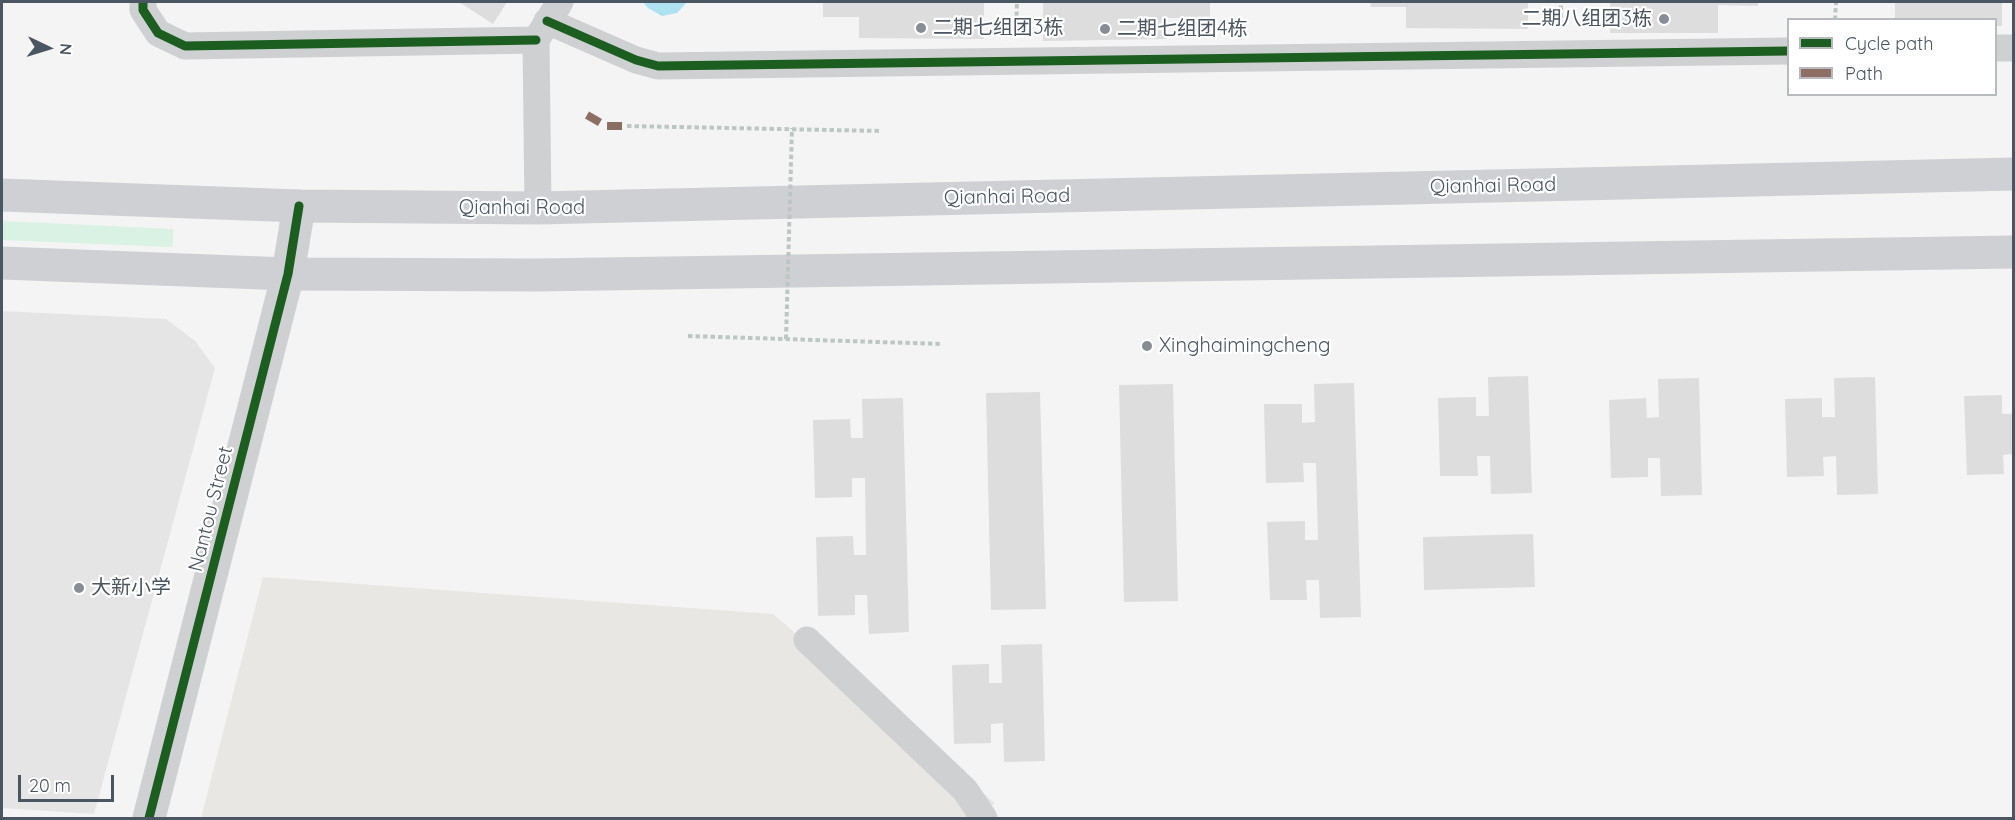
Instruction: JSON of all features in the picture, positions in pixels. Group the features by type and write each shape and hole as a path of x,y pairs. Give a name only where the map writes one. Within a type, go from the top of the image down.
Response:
{"main road":[{"name":"Qianhai Road","path":"2,195 298,206 538,208 2013,174"},
{"path":"2,263 288,274 550,275 2013,252"}],"street":[{"path":"143,2 143,10 158,33 186,46 548,21 636,60 658,66 1787,51"},
{"path":"538,208 548,21"},
{"path":"1997,48 2013,48"},
{"name":"Nantou Street","path":"149,819 288,274 298,206"},
{"path":"807,640 965,790 984,819"}],"path":[{"path":"1835,18 1836,2"},
{"path":"627,126 881,131"},
{"path":"786,339 792,128"},
{"path":"688,336 942,344"}],"shaded area":[{"name":"大新小学","path":"2,311 166,319 195,341 215,368 94,814 2,808"},
{"path":"263,577 773,614 995,803 977,818 201,818"}],"green space":[{"path":"2,221 173,229 173,247 2,240"}],"water":[{"path":"643,2 687,2 677,13 662,16 648,8"}],"building":[{"path":"459,2 507,2 493,24"},
{"name":"二期七组团3栋","path":"823,2 984,2 984,39 859,38 859,17 823,17"},
{"name":"二期七组团4栋","path":"1043,2 1210,2 1210,18 1167,18 1167,39 1043,41"},
{"path":"1370,2 1528,2 1528,29 1406,28 1406,7 1371,7"},
{"name":"二期八组团3栋","path":"1610,2 1758,2 1758,6 1718,5 1718,33 1610,33"},
{"path":"1895,2 2002,2 2002,26 1997,26 1997,18 1895,18"},
{"path":"1528,376 1532,493 1491,494 1490,456 1477,456 1478,476 1440,476 1438,398 1476,397 1476,416 1489,416 1488,377"},
{"path":"1875,377 1878,494 1837,495 1836,456 1823,457 1824,476 1787,477 1785,399 1822,398 1822,417 1835,417 1834,378"},
{"path":"1699,378 1702,495 1661,496 1660,458 1648,458 1648,477 1611,478 1609,400 1646,398 1647,418 1659,417 1658,379"},
{"path":"1354,383 1361,617 1320,618 1319,580 1306,580 1307,600 1270,600 1267,522 1305,521 1305,540 1318,540 1316,463 1303,463 1304,482 1266,483 1264,404 1302,404 1302,423 1315,422 1314,384"},
{"path":"1173,384 1178,601 1124,602 1119,385"},
{"path":"1040,392 1046,609 991,610 986,393"},
{"path":"2002,395 2002,414 2013,414 2013,454 2003,455 2004,474 1967,475 1964,396"},
{"path":"903,398 909,632 869,634 867,595 855,595 855,615 818,616 816,537 853,536 854,555 866,555 865,478 852,478 852,497 815,498 813,420 850,419 851,438 863,438 862,399"},
{"path":"1533,534 1535,587 1424,590 1423,537"},
{"path":"1042,644 1045,761 1004,762 1003,723 991,724 991,743 954,744 952,665 989,664 989,683 1002,683 1001,645"}],"marked path":[{"path":"587,115 606,126 627,126"}],"cycle path":[{"path":"143,2 143,10 158,33 185,46 536,40"},
{"path":"547,21 636,60 658,66 1787,51"},
{"path":"149,818 288,274 299,206"}],"place":[{"name":"二期八组团3栋","path":"1664,19"},
{"name":"二期七组团3栋","path":"921,28"},
{"name":"二期七组团4栋","path":"1105,29"},
{"name":"Xinghaimingcheng","path":"1147,346"},
{"name":"大新小学","path":"79,588"}]}
